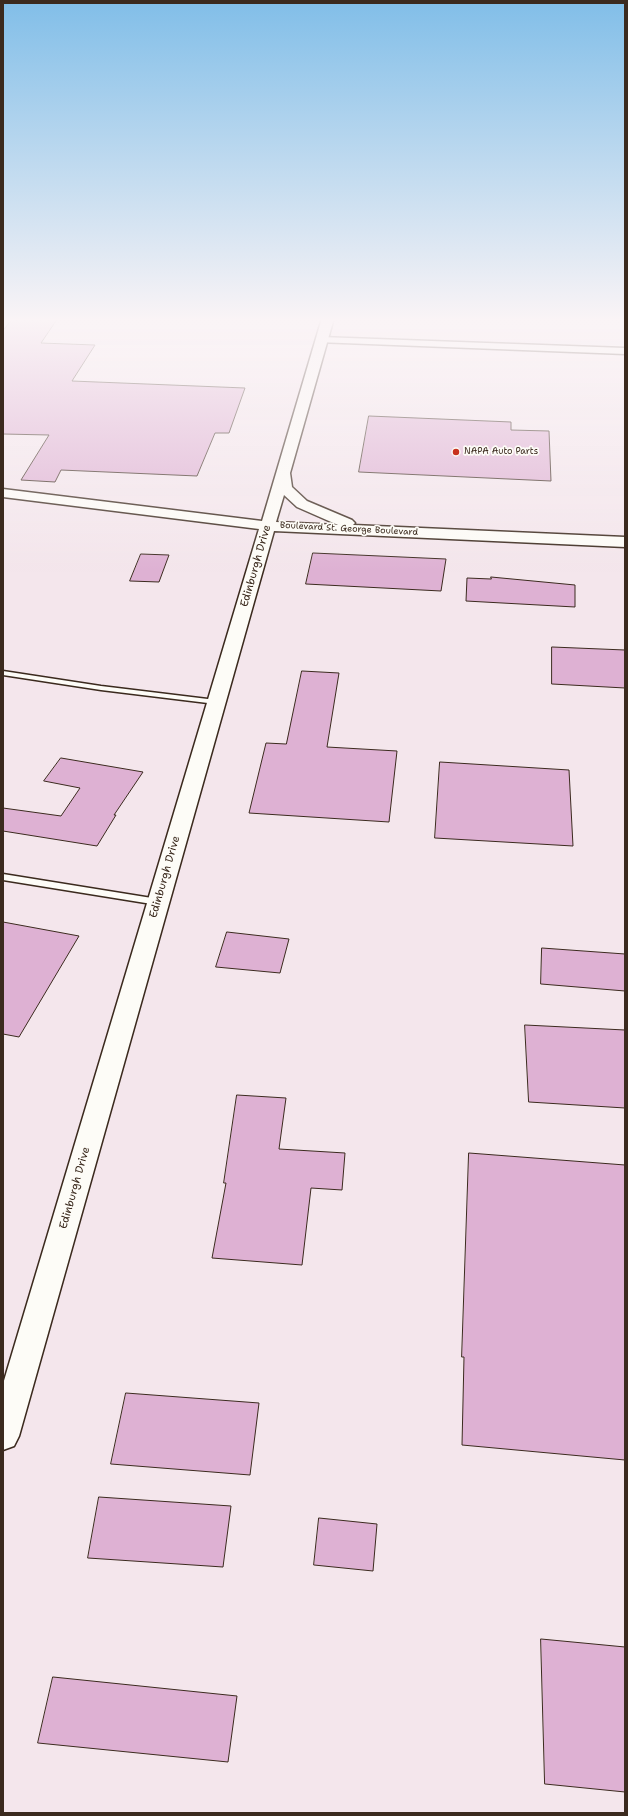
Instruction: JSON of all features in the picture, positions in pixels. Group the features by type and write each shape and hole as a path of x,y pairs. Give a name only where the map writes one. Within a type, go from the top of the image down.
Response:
{"street":[{"name":"Edinburgh Drive","path":"3,1436 303,403"},
{"path":"283,473 285,488 302,504 350,524 393,531"},
{"name":"Boulevard St. George Boulevard","path":"3,493 268,526 625,542"}],"lane":[{"path":"3,673 101,688 216,702"},
{"path":"3,877 158,902"}],"building":[{"path":"3,403 240,403 229,433 215,433 197,476 61,470 55,482 21,480 49,435 3,434"},
{"name":"NAPA Auto Parts","path":"369,416 511,422 511,430 549,431 551,481 359,472"},
{"path":"313,553 446,559 441,591 306,584"},
{"path":"141,554 169,555 159,582 130,581"},
{"path":"491,577 575,585 575,607 466,601 467,578 491,579"},
{"path":"552,647 625,650 625,688 552,684"},
{"path":"302,671 339,673 327,747 397,751 389,822 249,813 266,743 286,744"},
{"path":"61,758 143,772 114,815 116,815 97,846 3,831 3,808 61,816 80,788 44,781"},
{"path":"440,762 569,770 573,846 435,838"},
{"path":"3,922 79,936 19,1037 3,1034"},
{"path":"227,932 289,939 280,973 216,967"},
{"path":"542,948 625,954 625,991 541,984"},
{"path":"525,1025 625,1030 625,1108 529,1102"},
{"path":"237,1095 286,1098 279,1149 345,1153 342,1190 311,1188 302,1265 212,1258 226,1183 224,1183"},
{"path":"469,1153 625,1165 625,1460 462,1445 464,1357 462,1357"},
{"path":"126,1393 259,1403 250,1475 111,1464"},
{"path":"99,1497 231,1506 223,1567 88,1558"},
{"path":"319,1518 377,1524 373,1571 314,1565"},
{"path":"541,1639 625,1647 625,1792 545,1784"},
{"path":"53,1677 237,1696 228,1762 38,1743"}],"place":[{"name":"NAPA Auto Parts","path":"456,452"}]}
